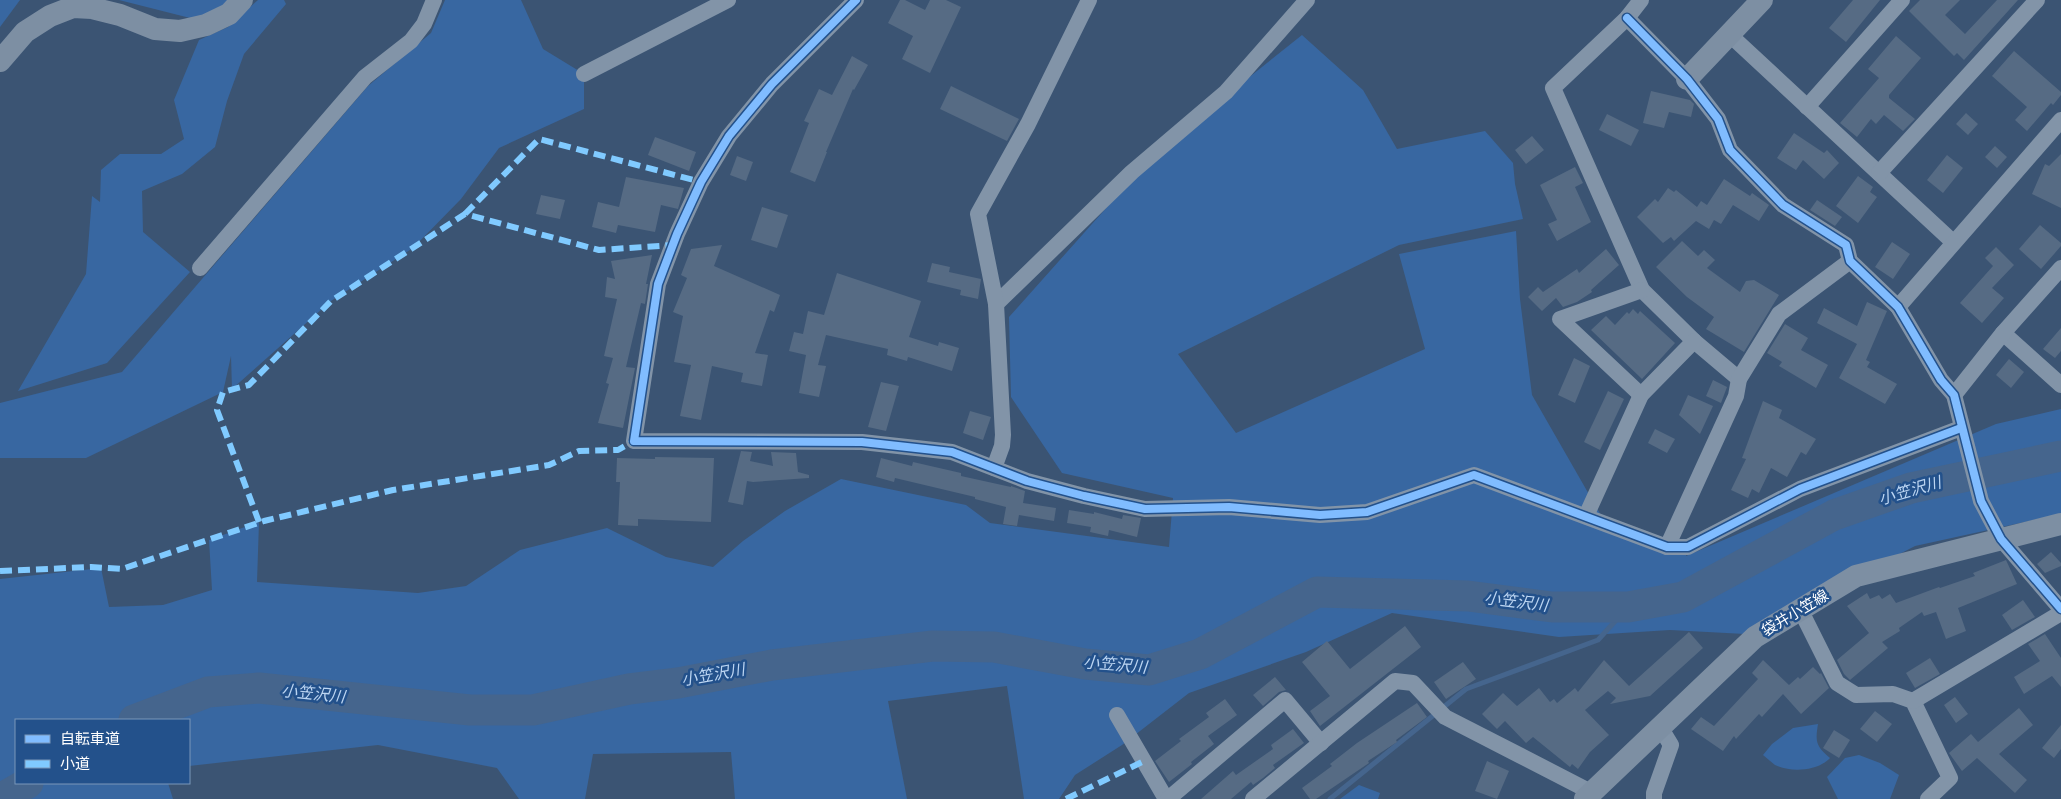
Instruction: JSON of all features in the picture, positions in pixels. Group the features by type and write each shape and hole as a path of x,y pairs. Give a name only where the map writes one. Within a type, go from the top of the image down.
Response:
{"main road":[{"path":"0,61 25,32 50,16 73,7 92,8 120,15 155,29 180,31 206,25 229,14 242,0"},
{"path":"1687,79 1762,0"},
{"name":"袋井小笠線","path":"1588,796 1755,637 1856,576 2061,524"}],"street":[{"path":"200,268 365,77 411,41 424,24 434,0"},
{"path":"584,74 728,0"},
{"path":"856,0 772,84 728,136 701,182 677,234 658,284 634,441 862,442 952,452 1027,481 1145,509 1229,507 1320,515 1367,512 1474,475 1667,547 1688,547 1800,490 1962,431"},
{"path":"994,468 1002,446 1003,434 996,304 978,214 1028,124 1089,0"},
{"path":"996,304 1132,172 1226,92 1306,0"},
{"path":"1640,0 1627,18 1553,88 1642,290 1694,341 1740,379"},
{"path":"1807,107 1902,0"},
{"path":"1879,174 2037,0"},
{"path":"1627,18 1687,79 1718,119 1730,150 1783,205 1846,245 1850,261 1898,307 1941,380 1954,395 1980,502 2001,539 2061,609"},
{"path":"1730,35 1954,242"},
{"path":"1898,307 2061,120"},
{"path":"1667,547 1736,396 1740,379 1779,314 1850,261"},
{"path":"1954,395 2003,333 2061,268"},
{"path":"1641,395 1560,319 1642,290"},
{"path":"2003,333 2061,385"},
{"path":"1586,516 1641,395 1694,341"},
{"path":"1800,609 1837,683 1856,695 1893,694 1913,700 2061,613"},
{"path":"1253,799 1395,681 1414,684 1445,717 1588,796"},
{"path":"1117,715 1167,799 1285,700 1321,743"},
{"path":"1913,700 1950,778 1928,799"},
{"path":"1654,799 1654,793 1671,745 1660,727"}],"shaded area":[{"path":"0,0 20,0 0,27"},
{"path":"119,0 228,0 217,12 194,19"},
{"path":"258,0 284,0 286,4 244,54 227,101 215,147 182,174 142,191 143,232 190,272 107,363 18,391 86,274 92,196 100,202 101,170 120,154 161,154 184,139 174,100 199,40 228,27"},
{"path":"445,0 521,0 543,49 584,74 584,109 499,148 461,199 413,248 331,301 232,389 231,356 223,392 86,458 0,458 0,403 122,372 368,86 431,33"},
{"path":"1302,35 1363,90 1397,149 1485,131 1513,163 1515,184 1523,219 1399,245 1178,354 1236,433 1425,349 1399,254 1516,231 1520,299 1532,395 1606,524 1688,547 1686,556 1996,424 2061,409 2061,514 1915,546 1745,634 1670,630 1559,637 1392,613 1306,652 1189,693 1122,745 1075,775 1059,799 1024,799 1007,686 888,701 907,799 735,799 731,752 593,754 585,799 519,799 497,768 378,745 190,766 190,719 15,719 15,784 168,784 173,799 0,799 0,579 101,568 109,607 163,605 212,590 209,540 259,522 257,582 418,593 466,586 520,550 607,528 666,557 713,567 743,541 785,511 841,479 966,505 990,523 1169,547 1173,498 1062,473 1011,397 1009,317 1158,150"},
{"path":"1818,724 1817,740 1819,747 1830,758 1819,766 1796,770 1781,768 1763,755 1772,744 1793,728"},
{"path":"1859,755 1880,763 1899,775 1890,799 1838,799 1827,777 1845,758"},
{"path":"1359,785 1380,793 1378,799 1340,799"}],"building":[{"path":"900,0 905,0 925,10 930,0 946,0 961,7 930,73 902,59 913,36 888,23"},
{"path":"1853,0 1880,0 1846,42 1829,28"},
{"path":"1920,0 1960,0 1945,15 1965,34 1997,0 2018,0 1964,60 1957,53 1954,56 1909,11"},
{"path":"1896,36 1921,58 1889,95 1889,98 1915,119 1903,131 1884,115 1876,124 1871,119 1857,137 1840,123 1879,78 1868,69"},
{"path":"2014,51 2061,92 2061,95 2053,105 2051,103 2027,131 2015,120 2027,107 1992,76"},
{"path":"852,56 868,65 853,89 815,182 790,172 809,123 804,121 819,89 832,95"},
{"path":"951,86 1019,119 1007,141 940,109"},
{"path":"1651,91 1690,100 1694,104 1691,117 1669,112 1664,128 1643,123"},
{"path":"1966,113 1978,124 1968,135 1956,124"},
{"path":"1607,114 1639,130 1631,146 1599,130"},
{"path":"1794,133 1824,153 1827,150 1839,163 1824,179 1803,160 1796,170 1777,158"},
{"path":"1532,136 1544,150 1526,164 1515,150"},
{"path":"655,137 696,152 689,171 648,155"},
{"path":"1995,146 2007,157 1997,168 1985,157"},
{"path":"2061,154 2061,208 2032,194 2045,164 2049,166"},
{"path":"1947,155 1963,168 1943,193 1927,180"},
{"path":"737,156 753,162 746,181 730,175"},
{"path":"1575,167 1583,183 1575,187 1591,222 1557,241 1548,224 1557,220 1540,185"},
{"path":"1858,176 1873,187 1870,192 1877,197 1858,223 1836,206"},
{"path":"626,177 684,188 678,209 661,205 655,232 618,225 616,233 592,227 598,202 619,207"},
{"path":"1724,179 1750,196 1752,193 1769,205 1759,221 1733,205 1721,224 1714,220 1709,229 1696,221 1674,241 1671,237 1663,243 1637,217 1655,199 1658,202 1668,188 1674,192 1676,190 1697,207 1701,201 1707,205"},
{"path":"541,195 565,200 560,219 536,214"},
{"path":"1817,200 1842,217 1835,226 1810,210"},
{"path":"762,207 788,215 777,248 751,240"},
{"path":"2040,225 2061,243 2061,246 2041,269 2019,249"},
{"path":"1682,241 1698,256 1704,250 1715,260 1707,268 1740,292 1746,281 1754,280 1779,295 1744,352 1706,329 1714,317 1687,297 1656,267"},
{"path":"1892,242 1910,254 1893,279 1875,267"},
{"path":"722,245 714,266 780,295 774,312 770,310 755,353 768,355 762,386 741,382 743,373 712,366 701,420 680,416 691,365 674,362 683,316 673,312 687,278 681,275 691,249"},
{"path":"1996,247 2014,265 1992,288 2004,298 1982,323 1960,303 1993,266 1985,258"},
{"path":"1606,249 1619,265 1591,290 1592,292 1577,302 1563,307 1556,298 1542,311 1528,297 1538,287 1543,292 1577,269 1579,273"},
{"path":"652,255 646,284 648,284 645,304 641,303 626,367 635,368 623,428 598,423 609,384 606,383 613,358 604,356 617,299 605,297 607,277 615,279 611,261"},
{"path":"932,263 950,267 949,272 981,279 978,299 960,295 961,290 927,282"},
{"path":"837,273 921,301 909,337 938,346 939,342 959,348 952,371 908,357 907,361 887,355 888,349 826,335 818,365 826,366 819,397 799,393 806,355 789,351 794,332 803,334 808,311 824,315"},
{"path":"1867,302 1887,311 1866,360 1870,362 1867,367 1897,384 1885,404 1839,378 1857,344 1817,323 1824,308 1857,326"},
{"path":"1633,309 1638,314 1640,311 1675,343 1642,379 1591,330 1606,316 1615,325 1627,312 1629,314"},
{"path":"1785,324 1808,338 1801,350 1828,365 1816,388 1779,366 1782,362 1767,353"},
{"path":"2061,328 2061,351 2055,358 2043,349"},
{"path":"1574,358 1590,366 1575,403 1558,395"},
{"path":"2009,359 2024,372 2011,388 1996,375"},
{"path":"1713,380 1727,387 1721,403 1706,396"},
{"path":"881,382 899,386 886,431 868,427"},
{"path":"1608,391 1624,399 1600,450 1584,442"},
{"path":"1688,395 1713,406 1700,434 1679,415"},
{"path":"1763,401 1782,410 1779,418 1816,439 1806,455 1801,452 1787,477 1771,468 1759,493 1752,489 1748,498 1731,490 1746,459 1742,458"},
{"path":"970,411 991,417 983,440 963,433"},
{"path":"1655,429 1675,439 1667,453 1648,443"},
{"path":"741,451 752,452 750,461 773,466 771,452 796,453 798,472 809,475 809,478 747,481 743,505 728,502"},
{"path":"655,457 714,458 711,522 638,519 638,526 618,525 620,482 616,482 617,458 655,459"},
{"path":"881,458 912,466 913,462 961,473 961,476 1011,486 1025,491 1023,503 1056,508 1054,521 1019,515 1017,526 1003,524 1006,507 975,499 975,497 895,478 894,482 876,477"},
{"path":"1069,510 1094,514 1094,512 1122,519 1123,515 1141,518 1137,537 1109,530 1108,536 1090,532 1091,527 1067,523"},
{"path":"2051,552 2061,563 2061,566 2045,573 2037,564"},
{"path":"2006,560 2017,584 1958,608 1966,631 1946,639 1936,612 1924,616 1922,612 1899,628 1900,631 1882,642 1888,648 1850,680 1844,674 1837,660 1869,633 1847,606 1867,593 1870,599 1879,595 1882,599 1890,594 1896,603 1975,576 1973,573"},
{"path":"2023,600 2035,617 2012,630 2002,615"},
{"path":"1405,626 1421,647 1320,726 1310,711 1330,696 1302,662 1327,641 1350,669"},
{"path":"1689,632 1703,648 1650,696 1610,704 1616,698 1608,691 1585,710 1609,735 1590,752 1578,769 1572,764 1570,767 1533,737 1526,743 1505,721 1497,729 1482,714 1503,693 1517,706 1539,688 1550,702 1554,699 1557,703 1575,688 1578,692 1604,660 1629,686"},
{"path":"2045,634 2061,658 2061,687 2052,676 2024,694 2014,677 2040,661 2028,644"},
{"path":"1930,658 1940,674 1915,688 1906,673"},
{"path":"1763,660 1789,685 1798,677 1800,679 1813,667 1821,673 1829,688 1801,714 1783,694 1762,717 1759,714 1736,739 1734,736 1723,751 1691,729 1701,717 1714,726 1758,679 1752,673"},
{"path":"1463,662 1476,679 1446,699 1434,682"},
{"path":"1275,677 1286,690 1279,692 1263,706 1253,695"},
{"path":"1955,697 1968,714 1956,723 1944,705"},
{"path":"1225,699 1237,715 1208,736 1214,744 1169,782 1155,761 1181,741 1179,739 1209,717 1206,713"},
{"path":"1417,703 1427,717 1396,740 1397,742 1368,761 1369,763 1316,799 1310,799 1302,788 1332,766 1330,764 1357,743"},
{"path":"2019,708 2033,725 1999,754 2027,780 2015,793 1977,758 1962,771 1949,753 1971,734 1978,742"},
{"path":"1875,711 1892,724 1877,742 1860,729"},
{"path":"2061,725 2061,749 2054,758 2042,748"},
{"path":"1293,729 1304,743 1273,765 1275,768 1263,778 1253,785 1251,782 1231,799 1201,799 1233,771 1236,775 1273,749 1271,745"},
{"path":"1834,730 1850,740 1839,758 1823,748"},
{"path":"1487,761 1509,771 1497,799 1475,791"}],"waterway":[{"name":"小笠沢川","path":"137,719 208,692 259,688 470,710 533,710 629,689 678,683 772,665 933,646 994,647 1085,664 1149,670 1200,654 1317,592 1468,596 1552,607 1628,607 1683,597 1834,515 1911,488 2061,456"},
{"path":"1330,799 1466,689 1598,640 1628,607"},
{"name":"小笠沢川","path":"0,799 26,784"}],"marked path":[{"path":"465,214 539,139 701,182"},
{"path":"259,522 217,410 223,392 249,385 331,301 465,214 599,250 673,245"},
{"path":"0,571 91,567 122,569 264,521 393,490 549,465 579,451 618,450 634,441"},
{"path":"1066,799 1144,761"}],"cycle path":[{"path":"856,0 772,84 729,136 701,182 677,234 658,284 634,441 862,442 952,452 1027,481 1145,509 1229,507 1320,515 1367,512 1474,475 1667,547 1688,547 1800,489 1961,428"},
{"path":"1627,18 1687,79 1718,119 1730,150 1783,205 1846,245 1850,261 1898,307 1941,380 1954,395 1981,501 2001,539 2061,609"}]}
